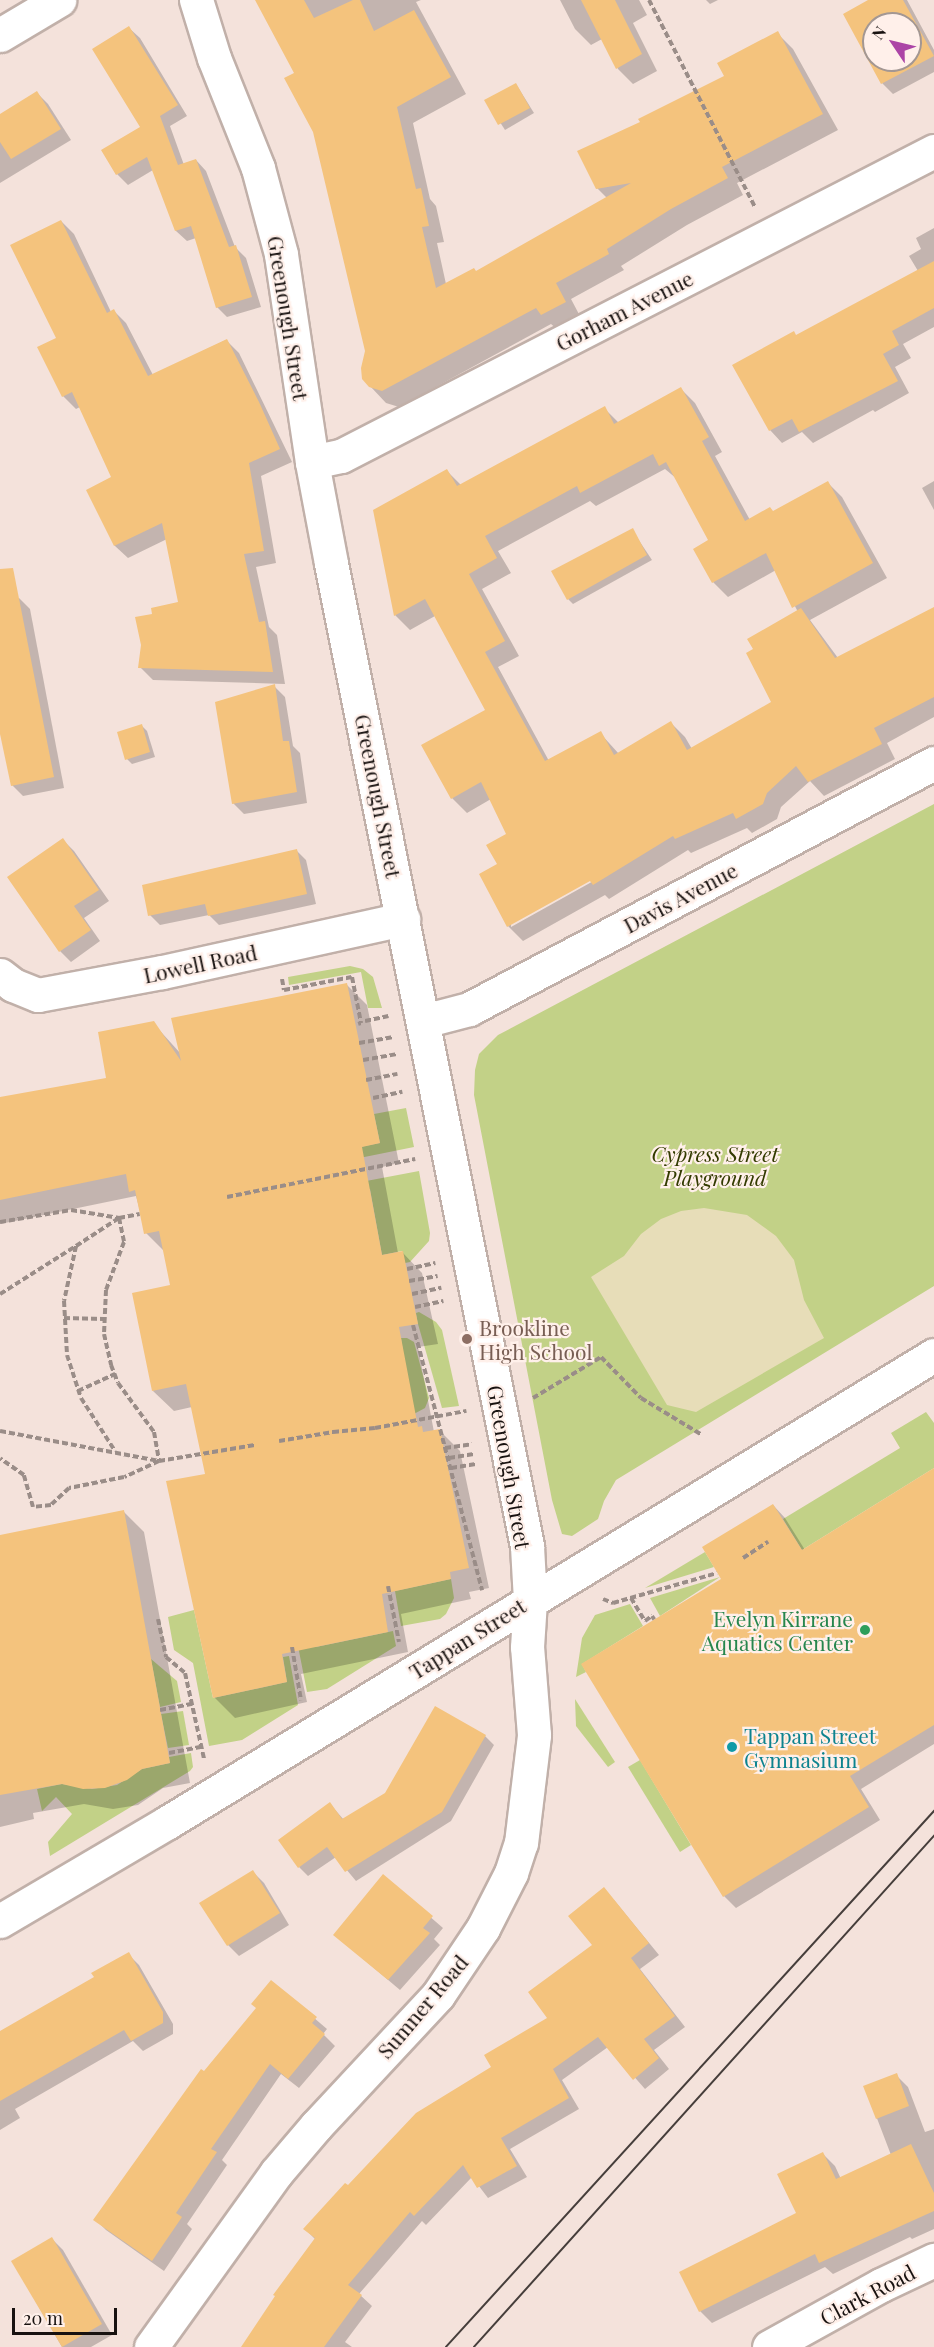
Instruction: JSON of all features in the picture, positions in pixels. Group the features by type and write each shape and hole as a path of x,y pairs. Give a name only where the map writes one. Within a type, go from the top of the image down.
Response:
{"street":[{"path":"0,35 59,0"},
{"name":"Greenough Street","path":"196,0 214,58 258,168 273,219 312,462 525,1537 530,1600"},
{"name":"Gorham Avenue","path":"312,462 341,456 934,151"},
{"name":"Davis Avenue","path":"423,1021 469,1009 934,764"},
{"name":"Lowell Road","path":"0,975 13,985 38,995 162,972 403,918"},
{"name":"Tappan Street","path":"0,1921 168,1822 934,1355"},
{"name":"Sumner Road","path":"151,2347 276,2173 316,2126 438,1995 483,1928 498,1900 511,1873 521,1843 530,1779 534,1735 527,1647 530,1600"},
{"name":"Clark Road","path":"769,2347 881,2285 934,2260"}],"path":[{"path":"649,0 758,213"},
{"path":"280,972 284,990 352,977 362,1023 358,1024"},
{"path":"365,1021 383,1017"},
{"path":"359,1043 388,1038"},
{"path":"363,1060 391,1055"},
{"path":"366,1080 395,1075"},
{"path":"373,1098 399,1093"},
{"path":"228,1197 423,1157"},
{"path":"0,1222 71,1210 119,1218 140,1214"},
{"path":"0,1294 119,1218"},
{"path":"119,1218 124,1242 106,1290 104,1334 115,1374 135,1410 153,1432 159,1461"},
{"path":"76,1246 66,1283 64,1318 67,1355 78,1391 115,1451"},
{"path":"406,1269 443,1261"},
{"path":"410,1281 445,1275"},
{"path":"412,1294 447,1287"},
{"path":"415,1306 449,1300"},
{"path":"64,1318 104,1319"},
{"path":"413,1325 484,1596"},
{"path":"527,1402 601,1357 641,1398 702,1435"},
{"path":"78,1391 115,1374"},
{"path":"279,1441 375,1428 461,1412"},
{"path":"0,1431 159,1461"},
{"path":"0,1458 24,1475 33,1508 51,1504 69,1488 123,1477 159,1461 255,1445"},
{"path":"445,1448 466,1445"},
{"path":"448,1458 467,1455"},
{"path":"450,1468 469,1465"},
{"path":"743,1558 768,1542"},
{"path":"592,1594 613,1603 717,1573"},
{"path":"388,1586 401,1649"},
{"path":"631,1598 645,1621 652,1616 654,1619"},
{"path":"158,1619 166,1657 185,1673 206,1768"},
{"path":"292,1647 303,1709"},
{"path":"160,1710 192,1704"},
{"path":"169,1753 201,1747"}],"green space":[{"name":"Cypress Street Playground","path":"934,804 934,1286 616,1480 604,1501 598,1519 572,1536 562,1534 552,1500 474,1095 475,1070 479,1054 498,1035"},
{"path":"350,966 363,969 373,977 382,1008 368,1008 361,972 289,985 288,977"},
{"path":"406,1108 414,1147 225,1185 280,1163 380,1143 374,1114"},
{"path":"419,1171 430,1233 429,1241 410,1262 405,1263 402,1251 382,1255 370,1189 229,1207"},
{"path":"419,1312 436,1322 442,1330 459,1406 442,1408 418,1324 416,1313"},
{"path":"401,1338 414,1342 429,1398 425,1408 412,1415"},
{"path":"926,1412 934,1423 934,1468 802,1550 783,1519 900,1448 891,1433"},
{"path":"705,1552 714,1567 645,1588"},
{"path":"720,1577 660,1616 650,1598"},
{"path":"451,1579 454,1598 446,1614 440,1619 401,1626 395,1591"},
{"path":"630,1604 643,1626 582,1664 586,1672 576,1677 582,1638 595,1615"},
{"path":"194,1610 213,1698 287,1682 283,1657 289,1656 298,1705 242,1740 209,1746 193,1663 174,1650 168,1617"},
{"path":"393,1631 396,1646 327,1689 307,1692 298,1646 316,1647"},
{"path":"151,1659 177,1681 181,1702 160,1707"},
{"path":"575,1699 615,1762 608,1767 576,1726"},
{"path":"183,1711 189,1745 168,1748 161,1714"},
{"path":"191,1753 193,1767 190,1771 50,1856 48,1842 72,1814 56,1797 42,1811 37,1789 62,1784 92,1789 117,1785 142,1769 170,1763 169,1757"},
{"path":"640,1760 691,1845 680,1852 628,1767"}],"sand":[{"path":"704,1208 747,1215 776,1236 794,1260 804,1300 824,1338 696,1412 667,1405 591,1277 624,1256 641,1234 661,1219 681,1211"}],"building":[{"path":"255,0 304,0 314,18 353,0 360,0 374,31 414,10 451,77 397,107 416,189 421,188 429,226 422,227 436,288 474,268 476,271 631,183 596,189 577,151 640,122 638,119 724,76 717,63 778,31 823,114 722,167 728,178 671,209 607,249 609,254 556,283 566,302 541,315 536,308 382,391 369,387 362,379 361,368 365,351 313,132 284,78 294,73"},
{"path":"581,0 615,0 642,54 616,69"},
{"path":"868,0 903,0 910,12 862,12 862,49 843,14"},
{"path":"129,26 178,105 160,116 178,165 196,159 229,247 236,245 252,297 216,308 191,226 175,231 147,157 116,175 101,150 140,127 92,49"},
{"path":"922,34 934,56 922,62"},
{"path":"874,72 904,72 881,84"},
{"path":"516,83 530,108 498,125 484,100"},
{"path":"37,91 61,129 11,159 0,142 0,114"},
{"path":"61,220 107,313 114,309 148,376 227,339 259,402 280,449 249,463 264,551 244,554 259,622 265,621 273,672 138,668 141,645 135,617 152,614 151,608 178,602 162,523 114,546 86,490 111,477 72,392 62,397 37,347 56,338 10,245"},
{"path":"934,261 934,308 892,331 899,345 883,354 898,381 799,432 792,419 769,431 732,365 794,331 796,335"},
{"path":"681,387 709,437 702,441 745,521 770,507 773,511 828,481 873,563 792,608 766,553 712,583 693,549 708,540 666,462 659,466 653,454 580,493 577,486 485,536 497,558 469,574 505,641 485,652 545,761 601,731 614,755 671,721 687,750 771,702 746,653 753,649 747,639 801,608 835,658 934,607 934,697 874,728 882,744 808,782 796,766 767,793 763,804 736,819 733,813 675,839 673,836 593,885 590,881 507,927 479,874 497,864 486,845 506,834 481,782 451,799 421,745 485,710 425,599 394,616 373,510 447,469 457,486 605,406 614,424"},
{"path":"633,528 647,555 567,600 551,571"},
{"path":"13,568 54,777 11,786 0,734 0,569"},
{"path":"275,684 283,741 289,741 297,792 232,804 215,702"},
{"path":"142,724 150,752 125,760 117,732"},
{"path":"63,838 99,890 74,906 91,930 59,952 7,877"},
{"path":"297,849 307,894 208,916 205,904 148,916 142,885"},
{"name":"Brookline High School","path":"347,983 380,1143 362,1147 382,1255 403,1251 418,1324 399,1327 418,1427 422,1426 423,1432 440,1429 469,1568 450,1572 451,1579 382,1594 388,1632 282,1654 287,1682 213,1698 166,1481 205,1474 186,1384 152,1391 132,1293 170,1285 159,1231 144,1234 135,1190 129,1192 126,1174 0,1200 0,1097 106,1078 98,1032 154,1021 181,1061 171,1018"},
{"path":"934,1468 934,1725 850,1776 869,1807 723,1897 581,1664 721,1579 702,1547 773,1504 802,1550"},
{"path":"124,1510 170,1763 142,1769 127,1780 105,1788 83,1789 62,1784 0,1795 0,1535"},
{"path":"435,1706 486,1735 442,1812 345,1872 327,1847 298,1868 278,1840 330,1802 342,1819 385,1793"},
{"path":"253,1870 280,1913 227,1946 199,1903"},
{"path":"383,1874 433,1916 423,1928 430,1933 388,1980 333,1935"},
{"path":"604,1887 649,1943 631,1958 675,2016 644,2039 659,2058 633,2080 598,2037 553,2069 569,2098 501,2138 517,2166 477,2188 463,2165 414,2216 410,2212 348,2285 362,2295 324,2347 241,2347 275,2296 273,2295 315,2238 303,2229 345,2183 348,2185 416,2113 491,2067 484,2055 547,2018 528,1992 592,1945 568,1916"},
{"path":"129,1952 163,2012 163,2023 131,2041 124,2030 0,2101 0,2031 94,1977 91,1973"},
{"path":"271,1980 317,2017 312,2023 325,2034 288,2079 270,2064 211,2149 217,2152 176,2213 182,2217 152,2261 93,2220 201,2069 204,2071 256,2008 251,2004"},
{"path":"897,2073 909,2106 876,2119 863,2086"},
{"path":"911,2144 934,2193 934,2211 819,2263 815,2254 699,2312 679,2272 796,2213 777,2174 823,2152 836,2179"},
{"path":"52,2237 102,2324 62,2347 11,2261"}],"tram line":[{"path":"446,2347 934,1811"},
{"path":"474,2347 934,1836"}],"place":[{"name":"Brookline High School","path":"467,1339"},
{"name":"Evelyn Kirrane Aquatics Center","path":"865,1630"},
{"name":"Tappan Street Gymnasium","path":"732,1747"}]}
